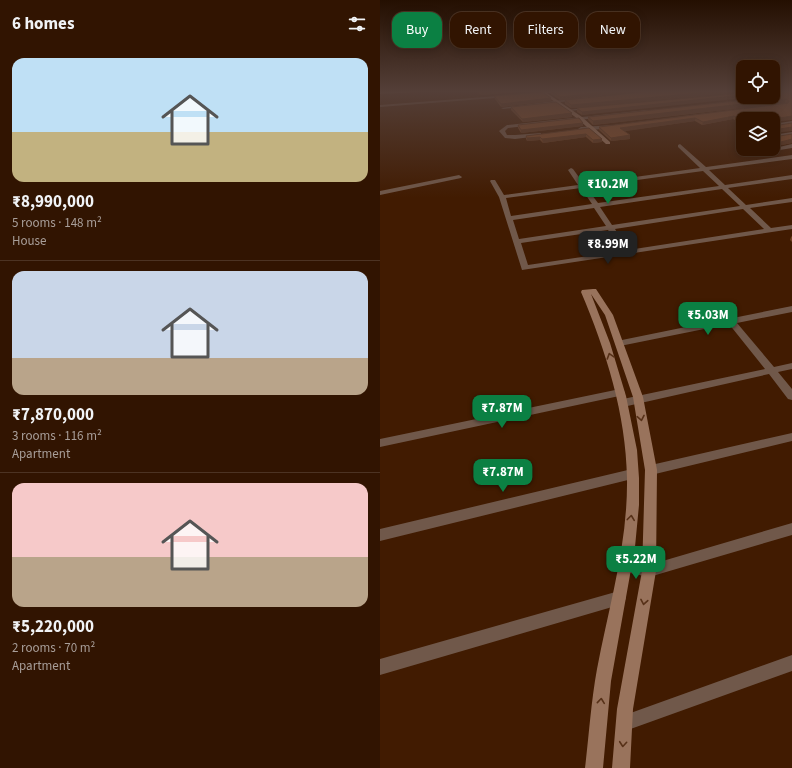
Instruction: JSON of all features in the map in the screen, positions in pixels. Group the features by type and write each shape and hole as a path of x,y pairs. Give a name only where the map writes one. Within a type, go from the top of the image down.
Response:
{"street":[{"path":"508,127 502,131 505,136 515,137 545,134"},
{"path":"575,130 602,127"},
{"path":"590,128 608,143"},
{"path":"780,136 792,134"},
{"path":"680,146 770,231"},
{"path":"780,147 792,146"},
{"path":"502,197 792,157"},
{"path":"572,170 626,252"},
{"path":"380,193 459,177"},
{"path":"509,218 792,177"},
{"path":"494,181 502,197 525,268 792,227"},
{"path":"516,242 792,200"},
{"path":"594,768 604,671 626,567 633,505 631,447 611,356 599,322 585,292 593,291 609,315 620,343 638,400 652,470 649,571 625,709 621,768"},
{"path":"620,343 729,319 792,309"},
{"path":"729,319 792,396"},
{"path":"380,443 621,398 638,400 792,366"},
{"path":"652,470 792,436"},
{"path":"380,535 632,474"},
{"path":"626,567 649,571 792,529"},
{"path":"380,667 619,598"},
{"path":"625,723 792,663"}],"building":[{"path":"519,127 549,127 521,130"},
{"path":"599,127 629,127 620,128 630,135 611,138"},
{"path":"780,127 792,127 780,129"},
{"path":"589,128 602,139 593,140 586,134 542,139 540,137 527,138 526,136"},
{"path":"792,134 792,139 780,142 780,136"}]}
